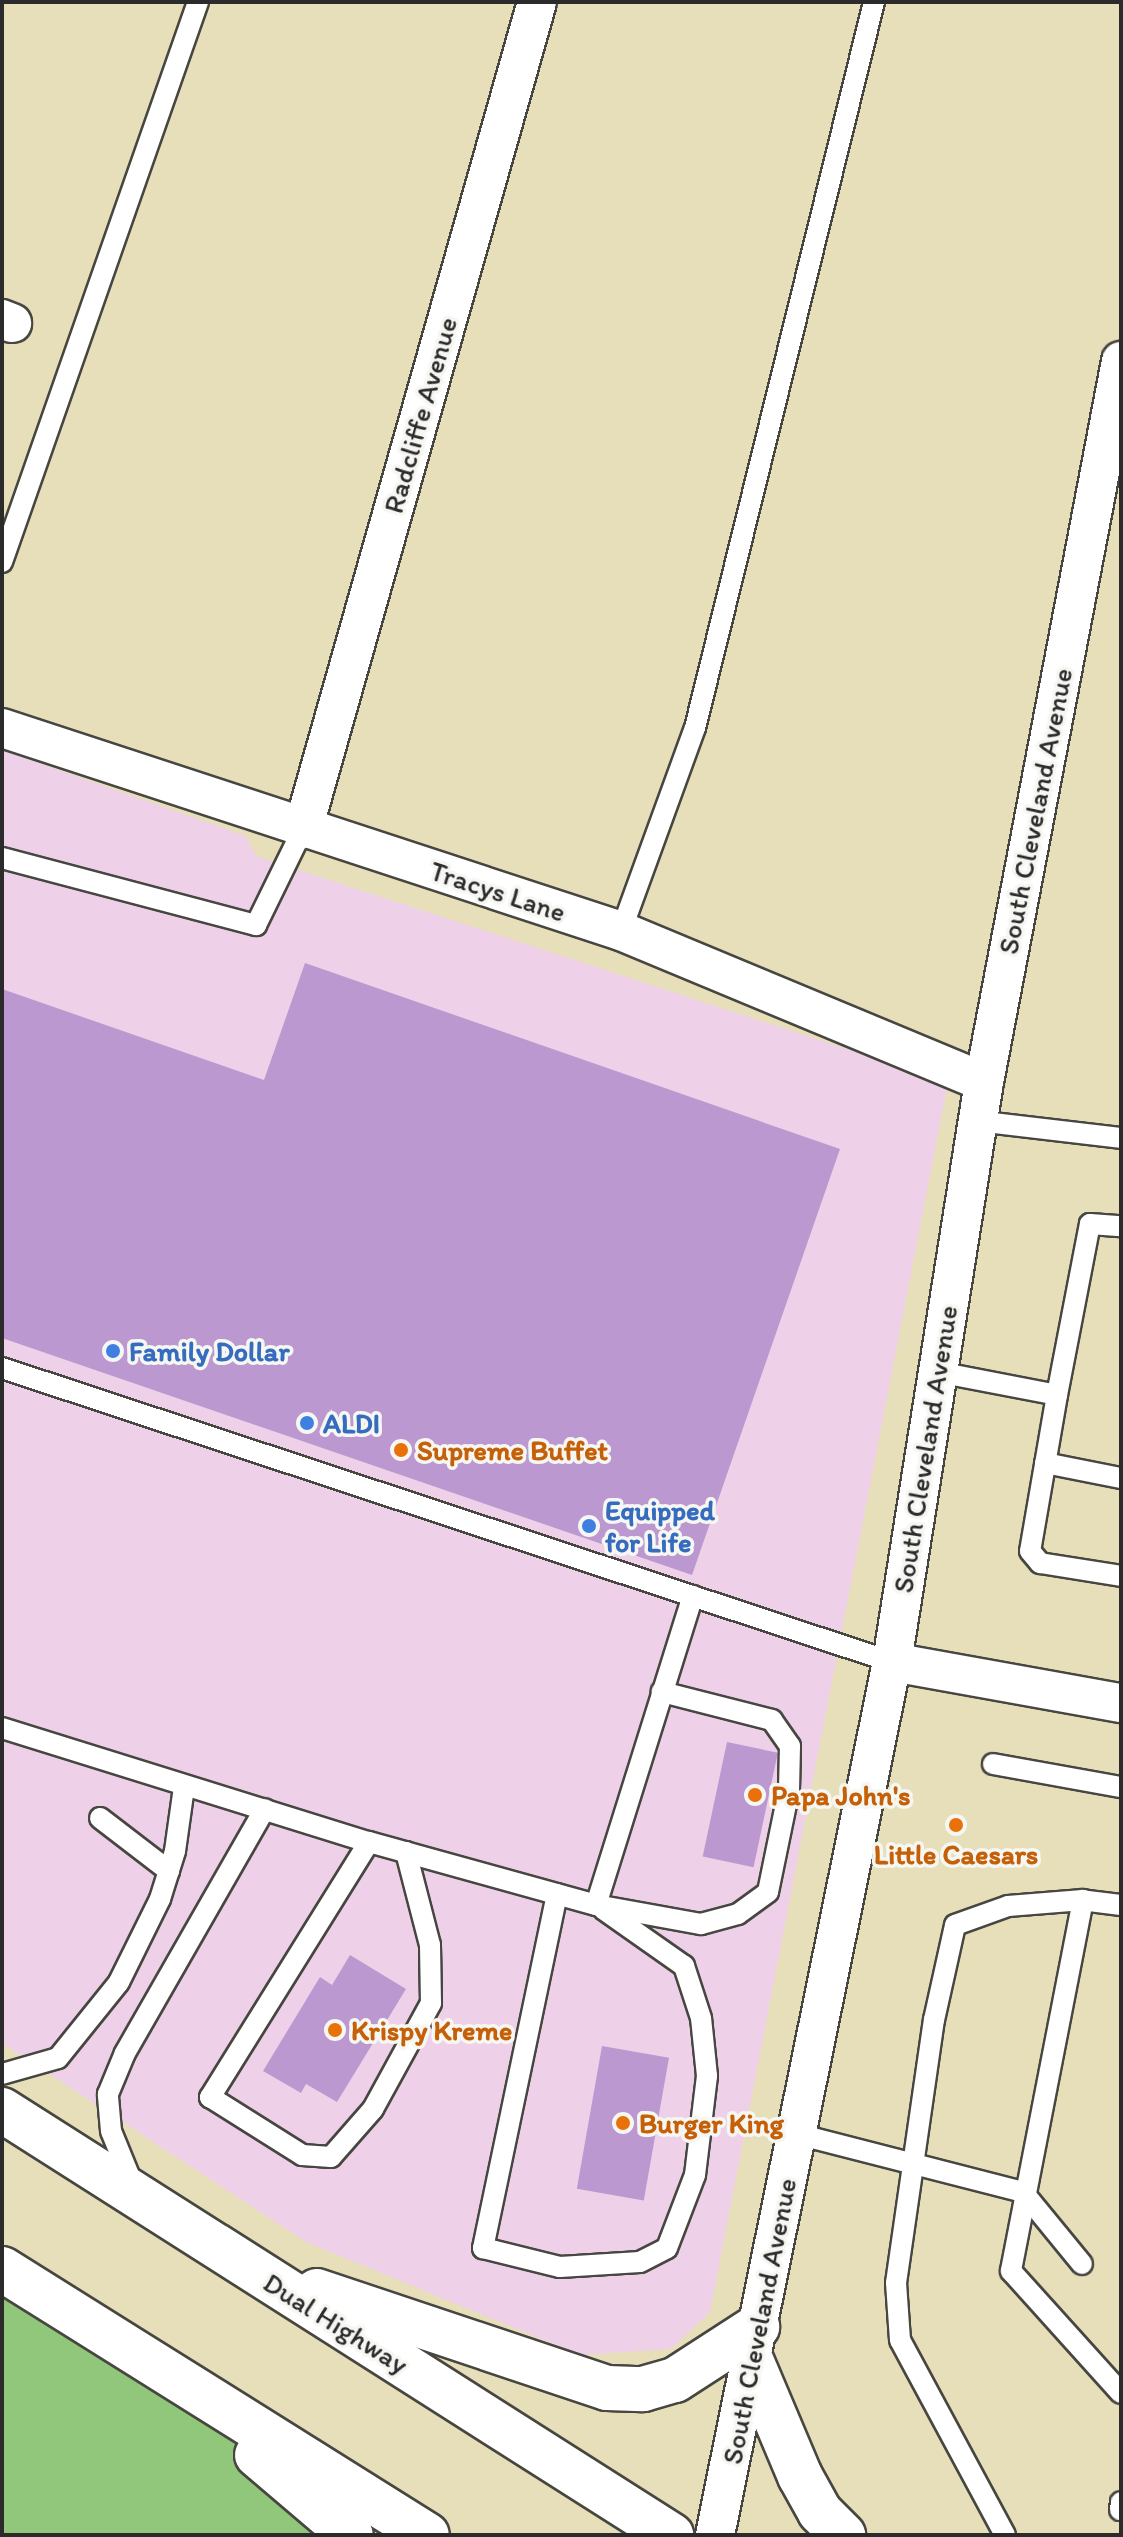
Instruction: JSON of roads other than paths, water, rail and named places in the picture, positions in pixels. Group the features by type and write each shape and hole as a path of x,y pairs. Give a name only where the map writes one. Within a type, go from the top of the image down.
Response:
{"main road":[{"name":"Dual Highway","path":"2,2110 671,2535"},
{"path":"2,2269 427,2535"},
{"path":"252,2269 607,2388 643,2389 675,2380 754,2343 800,2476 820,2512 843,2535"},
{"path":"143,2357 351,2535"}],"street":[{"name":"Radcliffe Avenue","path":"303,829 537,2"},
{"name":"South Cleveland Avenue","path":"715,2535 892,1662 977,1121 1121,361"},
{"name":"Tracys Lane","path":"2,728 621,931 984,1082"},
{"path":"892,1662 1121,1703"}],"lane":[{"path":"2,562 198,2"},
{"path":"621,931 695,728 874,2"},
{"path":"2,858 256,925 303,829"},
{"path":"977,1121 1121,1138"},
{"path":"1121,1226 1090,1224 1030,1551 1040,1563 1121,1576"},
{"path":"2,1368 892,1662"},
{"path":"938,1372 1057,1395"},
{"path":"1045,1463 1121,1478"},
{"path":"596,1905 693,1596"},
{"path":"2,1728 369,1842 596,1905 701,1924 738,1914 768,1892 789,1790 790,1746 772,1720 662,1692"},
{"path":"993,1764 1121,1787"},
{"path":"2,2074 58,2058 81,2036 119,1982 169,1871 184,1787"},
{"path":"137,2196 111,2131 108,2094 125,2053 265,1809"},
{"path":"100,1818 169,1871"},
{"path":"369,1842 210,2097 302,2155 331,2157 373,2109 431,2003 430,1945 406,1852"},
{"path":"557,1894 483,2248 560,2267 640,2262 667,2248 680,2226 695,2175 707,2076 701,2018 684,1966 596,1905"},
{"path":"1005,2535 900,2340 896,2283 916,2164 934,2020 955,1925 1008,1906 1083,1900 1121,1905"},
{"path":"1083,1900 1038,2148 1023,2192 1011,2271 1121,2393"},
{"path":"797,2134 1023,2192 1082,2264"}],"place":[{"name":"Family Dollar","path":"113,1351"},
{"name":"ALDI","path":"307,1423"},
{"name":"Supreme Buffet","path":"401,1450"},
{"name":"Equipped for Life","path":"589,1526"},
{"name":"Papa John's","path":"755,1795"},
{"name":"Little Caesars","path":"956,1825"},
{"name":"Krispy Kreme","path":"335,2030"},
{"name":"Burger King","path":"623,2123"}]}
